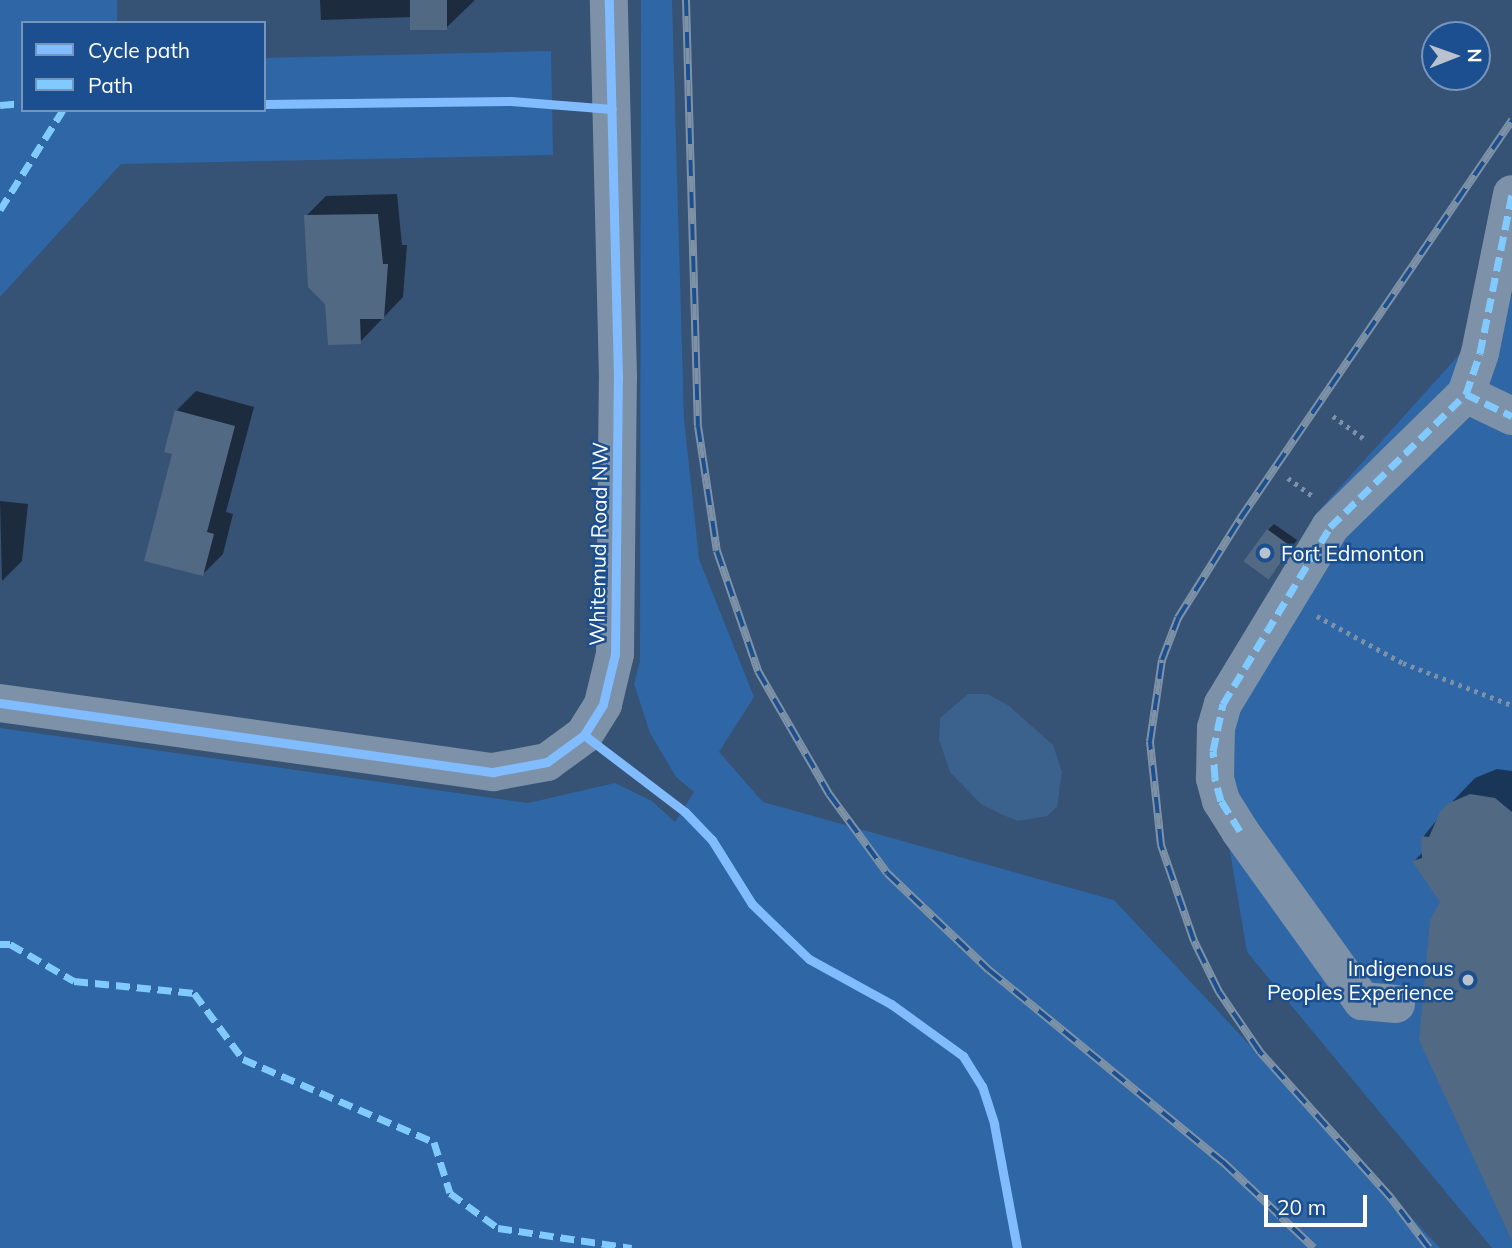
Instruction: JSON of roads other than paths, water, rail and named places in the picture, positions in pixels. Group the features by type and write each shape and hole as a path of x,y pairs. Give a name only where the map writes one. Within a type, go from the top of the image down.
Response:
{"street":[{"name":"Whitemud Road NW","path":"0,703 493,772 547,762 584,735 603,704 615,654 618,378 609,0"},
{"path":"1396,1004 1362,1001 1240,831 1221,801 1215,778 1216,728 1223,704 1330,527 1465,394 1480,353 1512,194"},
{"path":"1465,394 1512,416"}],"railway":[{"path":"686,0 698,426 717,551 758,671 829,794 887,873 989,970 1223,1162 1314,1248"},
{"path":"1429,1248 1391,1198 1260,1052 1219,992 1194,941 1161,845 1150,742 1162,660 1178,618 1240,519 1512,120"}],"place":[{"name":"Fort Edmonton","path":"1265,553"},
{"name":"Indigenous Peoples Experience","path":"1468,980"}]}
